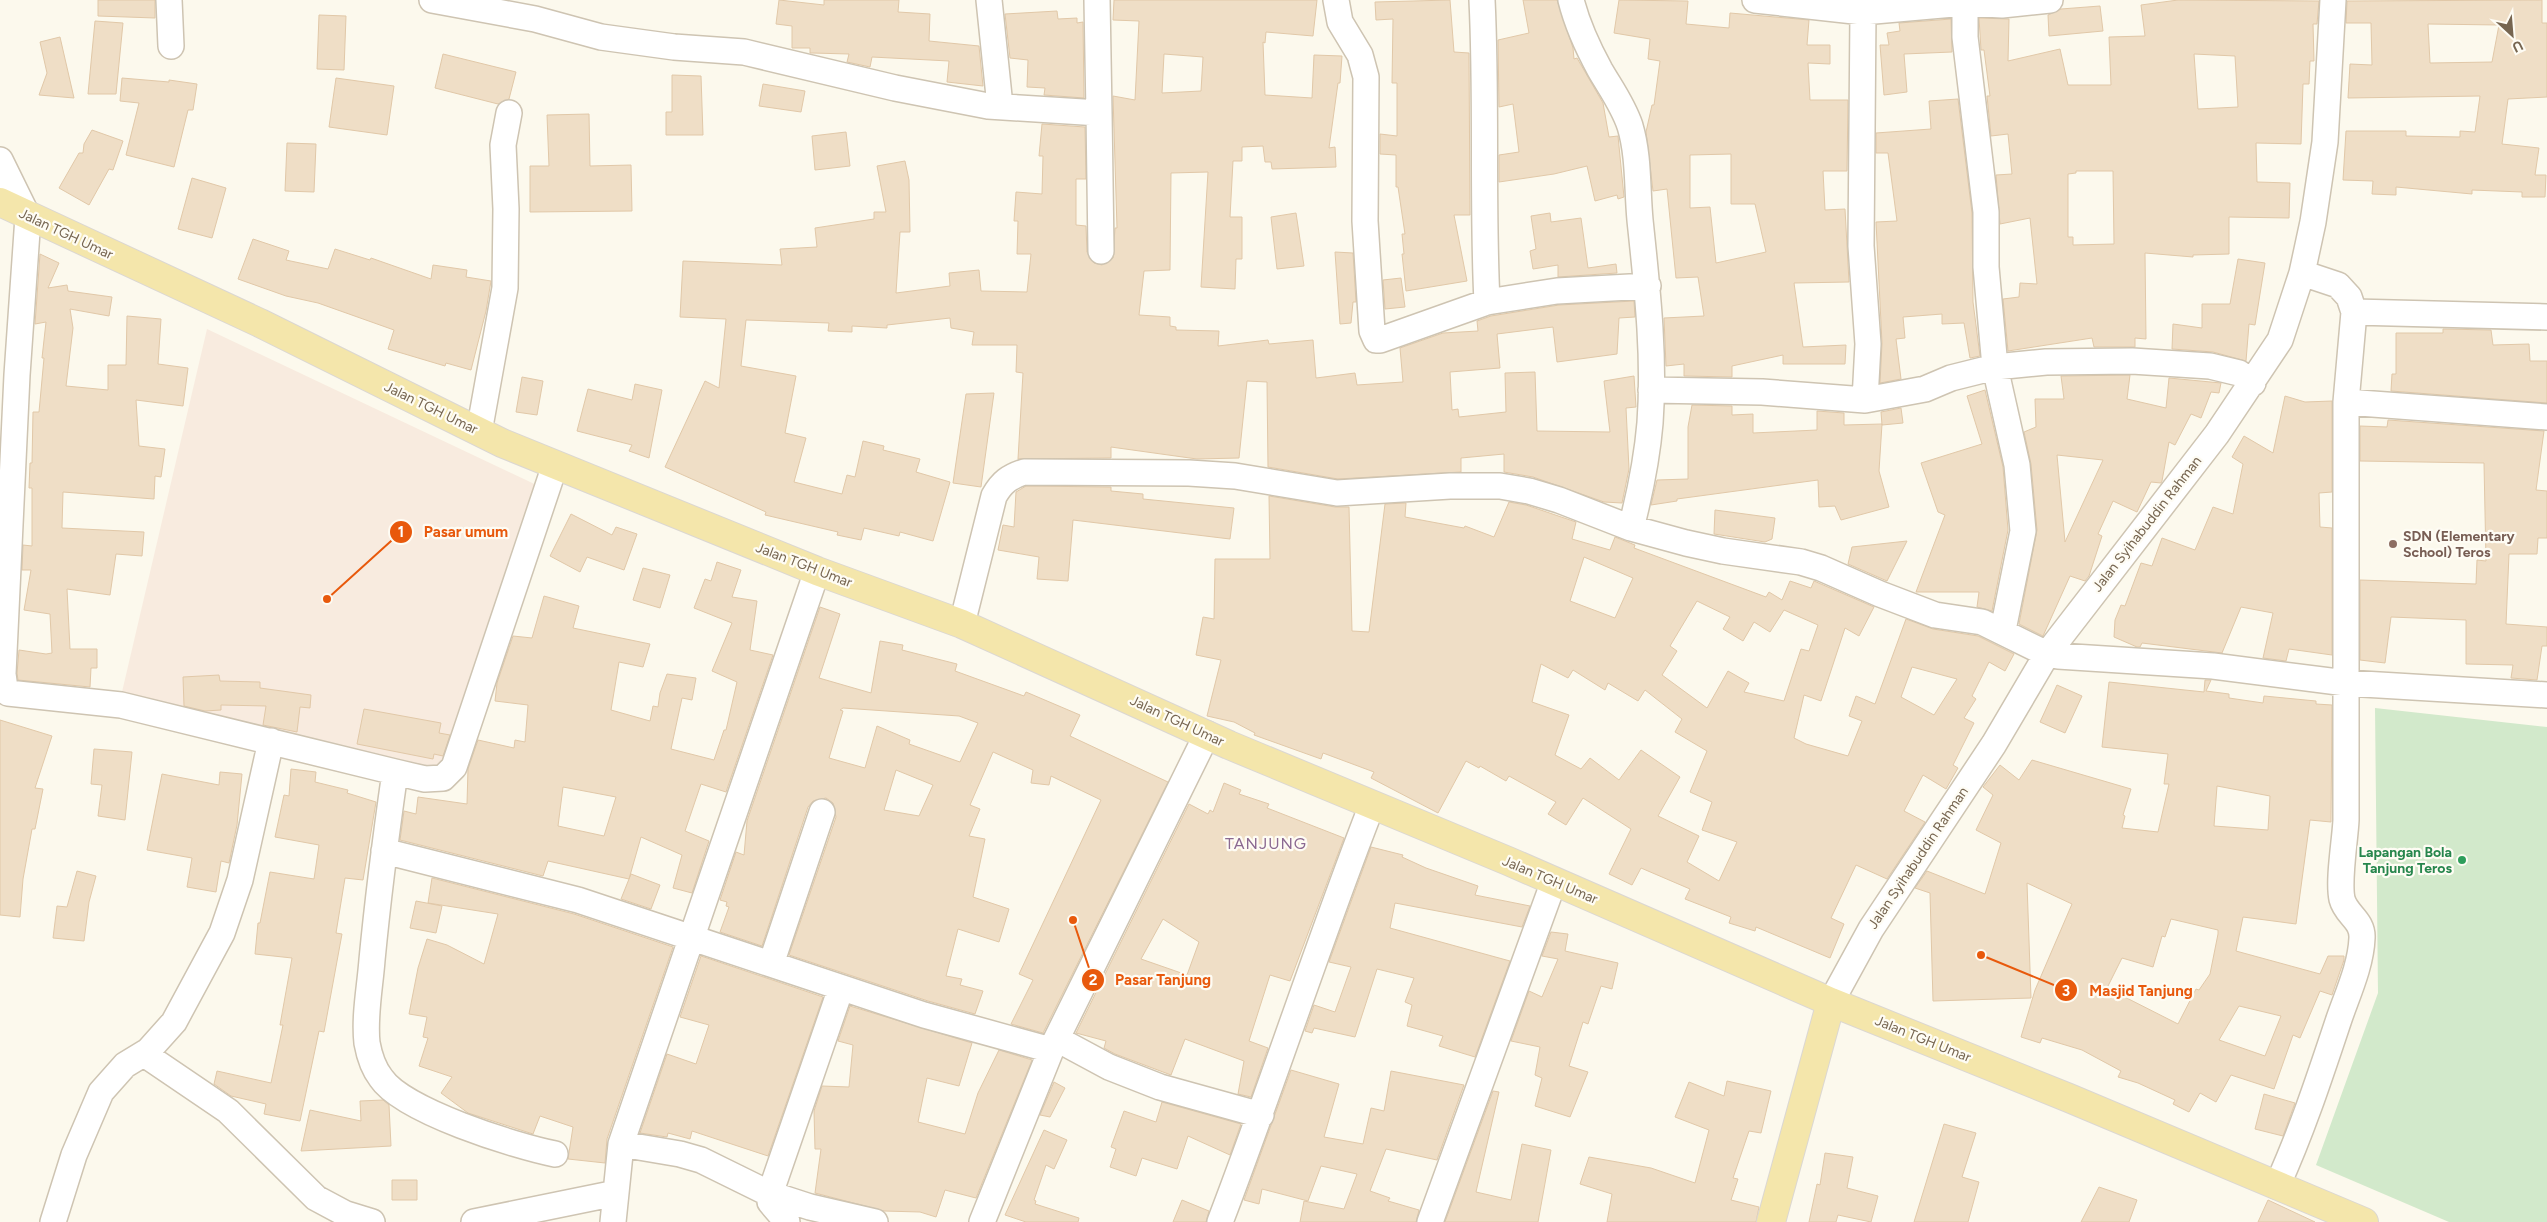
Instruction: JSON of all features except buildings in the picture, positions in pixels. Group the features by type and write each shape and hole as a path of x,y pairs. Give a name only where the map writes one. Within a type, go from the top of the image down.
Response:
{"main road":[{"name":"Jalan TGH Umar","path":"0,202 28,217 260,323 479,432 555,465 817,571 962,624 1229,745 1554,881 1831,1002 2069,1098 2364,1222"},
{"path":"1771,1222 1831,1002"}],"street":[{"path":"169,0 171,46"},
{"path":"432,0 535,19 601,37 674,47 744,52 895,88 1000,106 1099,113"},
{"path":"989,0 1000,106"},
{"path":"1097,0 1101,251"},
{"path":"1336,0 1340,22 1360,55 1366,77 1365,221 1373,336 1380,340 1487,302 1557,291 1648,286"},
{"path":"1482,0 1485,108 1484,235 1487,302"},
{"path":"1571,0 1586,41 1600,70 1624,107 1636,147 1648,286 1651,390 1650,424 1643,473 1631,528"},
{"path":"1756,0 1863,12 1893,5 1965,3 2002,5 2050,0"},
{"name":"Jalan Syihabuddin Rahman","path":"1831,1002 1871,929 1994,744 2047,654 2217,434 2253,383 2280,340 2302,273 2325,142 2334,0"},
{"path":"1965,3 1965,37 1986,212 1986,267 1995,367 2017,465 2023,531 2003,630"},
{"path":"1863,12 1862,246 1868,344 1865,400"},
{"path":"479,432 505,288 506,209 503,145 509,113"},
{"path":"0,160 28,217 17,375 4,664 5,689 11,694 121,705 394,772 435,780 444,778 454,766 555,465"},
{"path":"2277,1186 2302,1132 2361,948 2361,927 2356,918 2345,909 2340,887 2346,820 2346,402 2354,312 2349,297 2338,285 2302,273"},
{"path":"2354,312 2547,316"},
{"path":"1651,390 1770,392 1865,400 1925,390 1951,378 1995,367 2046,362 2132,361 2228,369 2253,383"},
{"path":"2346,402 2547,417"},
{"path":"962,624 994,496 1001,484 1011,476 1024,472 1189,473 1234,476 1337,493 1450,486 1500,486 1559,500 1631,528 1723,551 1801,562 1835,573 1909,606 1935,615 1982,622 2003,630 2047,654 2078,659 2213,666 2346,683 2547,695"},
{"path":"612,1222 618,1169 691,938 817,571"},
{"path":"986,1221 1054,1045 1207,734"},
{"path":"53,1222 74,1155 101,1092 125,1065 150,1048 174,1022 222,933 240,880 272,741"},
{"path":"394,772 367,1015 367,1044 381,1079 403,1098 455,1123 520,1147 555,1154"},
{"path":"1220,1222 1261,1115 1328,917 1372,805"},
{"path":"772,964 822,812"},
{"path":"384,851 578,900 924,1015 1054,1045 1160,1087 1261,1115"},
{"path":"1430,1222 1554,881"},
{"path":"787,1222 770,1202 770,1194 841,988"},
{"path":"150,1048 228,1111 316,1198 346,1214 372,1222"},
{"path":"474,1222 618,1169 680,1154 701,1160 770,1194 875,1222"}],"shaded area":[{"path":"207,329 545,489 450,790 118,709"}],"green space":[{"name":"Lapangan Bola Tanjung Teros","path":"2375,708 2547,727 2547,1222 2449,1222 2316,1165 2378,993"}],"place":[{"name":"SDN (Elementary School) Teros","path":"2393,544"},
{"name":"Pasar umum","path":"327,599"},
{"name":"Lapangan Bola Tanjung Teros","path":"2462,860"},
{"name":"Pasar Tanjung","path":"1073,920"},
{"name":"Masjid Tanjung","path":"1981,955"}],"district":[{"name":"TANJUNG","path":"1266,843"}]}
